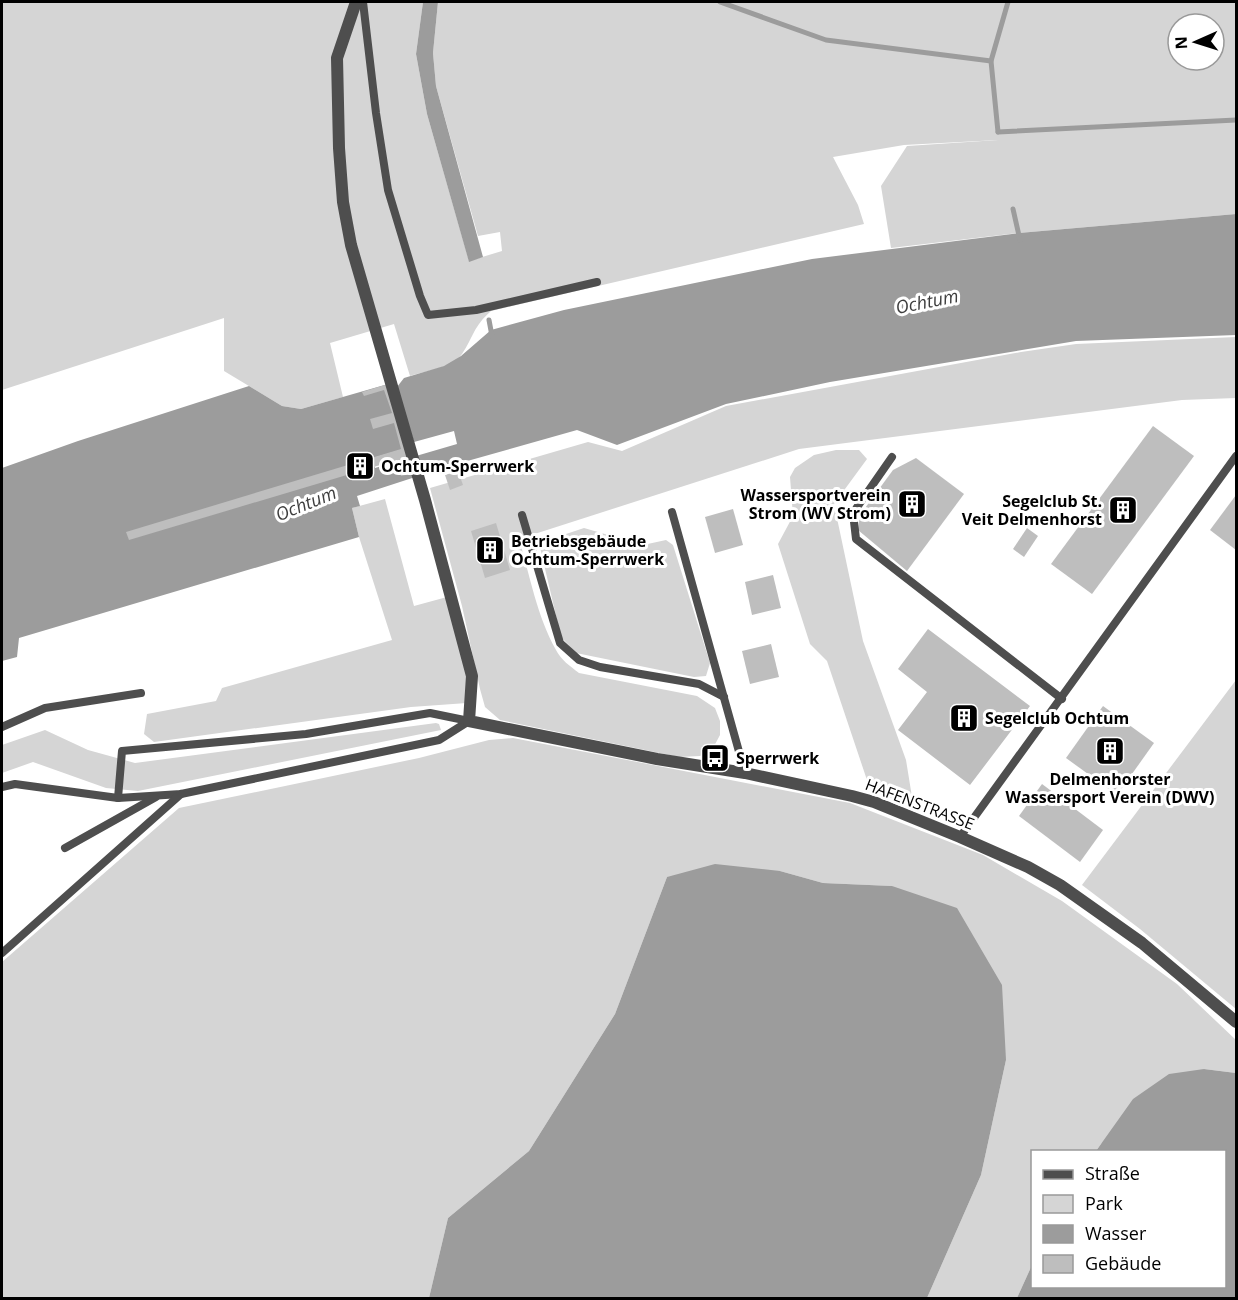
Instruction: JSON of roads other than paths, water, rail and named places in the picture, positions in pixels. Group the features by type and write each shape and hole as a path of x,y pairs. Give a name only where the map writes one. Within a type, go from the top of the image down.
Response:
{"street":[{"path":"356,2 337,58 343,202 351,245 419,477 472,676 469,721"},
{"name":"HAFENSTRASSE","path":"469,721 657,759 745,773 874,802 1028,867 1091,906 1142,943 1236,1022"}],"lane":[{"path":"363,2 388,190 420,296 428,315 476,310 597,282"},
{"path":"960,837 1236,456"},
{"path":"892,457 853,513 856,539 1062,699"},
{"path":"672,512 745,773"},
{"path":"522,515 560,643 579,660 600,667 699,684 724,697"},
{"path":"2,727 45,708 141,693"},
{"path":"118,798 122,751 306,734 430,713 469,721"},
{"path":"2,787 15,784 118,798 181,794 439,740 469,721"},
{"path":"2,953 181,794"},
{"path":"65,848 159,795"}],"water":[{"path":"423,2 438,2 433,53 436,86 483,257 469,262 427,114 416,54"},
{"name":"Ochtum","path":"1236,214 1236,335 1076,341 830,382 726,404 617,445 577,430 446,467 357,496 360,506 352,508 359,537 19,638 17,657 2,661 2,468 249,386 282,406 301,409 388,384 407,448 373,458 375,468 457,444 454,431 414,442 397,387 404,378 444,366 461,356 491,330 564,310 812,259 1019,233"},
{"path":"715,864 780,871 823,883 892,886 957,908 1002,985 1006,1060 981,1175 927,1298 429,1298 448,1218 529,1151 615,1014 667,877"},
{"path":"1204,1069 1236,1073 1236,1298 1017,1298 1031,1267 1031,1288 1226,1288 1226,1150 1097,1150 1133,1099 1169,1074"}],"waterway":[{"path":"720,2 826,40 991,61"},
{"path":"998,132 991,61 1008,2"},
{"path":"998,132 1236,120"},
{"path":"1013,209 1020,240"},
{"path":"489,320 492,336"}],"place":[{"name":"Ochtum-Sperrwerk","path":"360,466"},
{"name":"Wassersportverein Strom (WV Strom)","path":"912,504"},
{"name":"Segelclub St. Veit Delmenhorst","path":"1123,510"},
{"name":"Betriebsgebäude Ochtum-Sperrwerk","path":"490,550"},
{"name":"Segelclub Ochtum","path":"964,718"},
{"name":"Delmenhorster Wassersport Verein (DWV)","path":"1110,751"},
{"name":"Sperrwerk","path":"715,758"}]}
